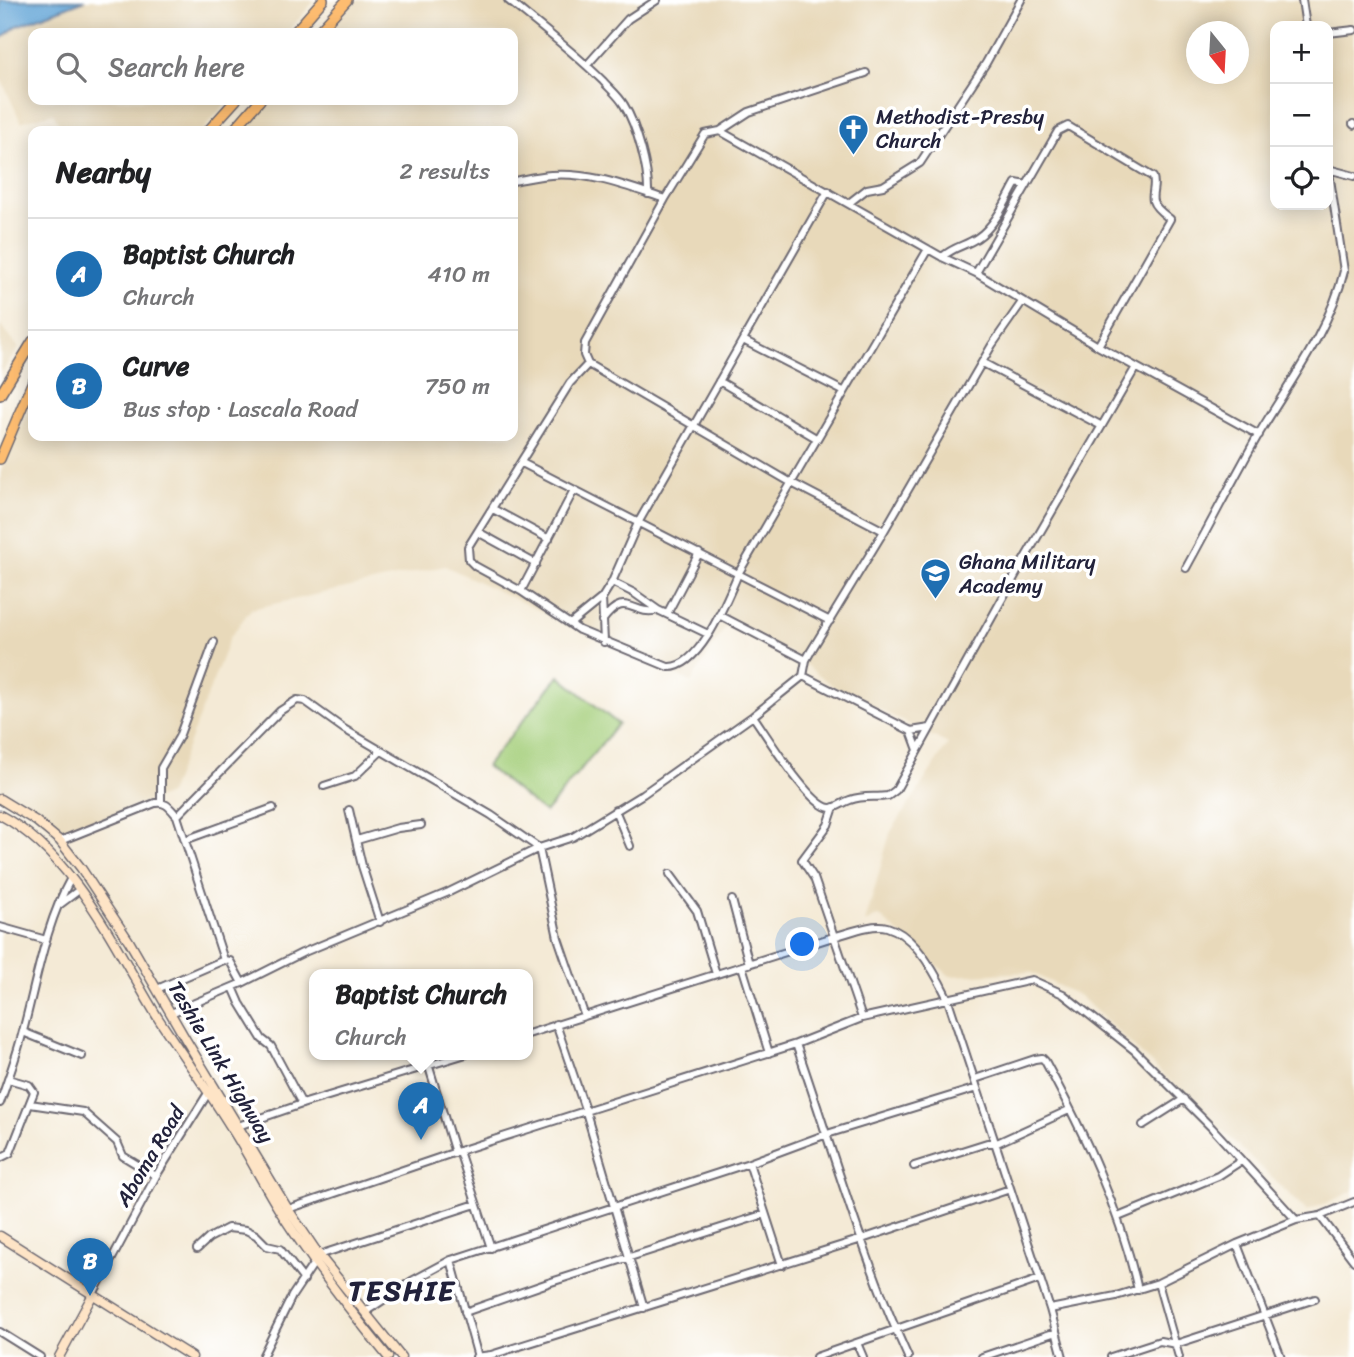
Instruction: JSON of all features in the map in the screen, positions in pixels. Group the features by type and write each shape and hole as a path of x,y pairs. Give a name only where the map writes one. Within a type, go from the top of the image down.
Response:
{"main road":[{"path":"298,28 323,0"},
{"path":"322,28 347,0"},
{"path":"213,126 231,105"},
{"path":"237,126 256,105"},
{"path":"0,395 28,349"},
{"path":"0,459 28,392"},
{"name":"Teshie Link Highway","path":"0,799 36,821 60,841 81,868 171,1013 281,1213 388,1357"},
{"name":"Teshie Link Highway","path":"0,815 52,854 71,878 238,1126 317,1259 401,1357"},
{"path":"0,1236 192,1357"},
{"name":"Aboma Road","path":"60,1357 92,1296"}],"street":[{"path":"508,0 587,65 626,108 645,162 649,179 648,194"},
{"path":"587,65 628,19 656,0"},
{"path":"849,203 867,189 883,186 920,163 986,63 1021,0"},
{"path":"1302,0 1305,21"},
{"path":"1333,32 1354,30"},
{"path":"866,73 749,112 720,131 705,135 665,199 585,343 584,355 588,364 790,482 884,531"},
{"path":"976,273 1058,131 1068,126 1153,177 1156,182 1152,199 1170,219 1098,346"},
{"path":"720,131 1259,435"},
{"path":"1333,170 1354,176"},
{"path":"518,180 553,175 580,176 600,179 665,199"},
{"path":"942,257 954,247 976,239 984,231 1016,183 1027,185"},
{"path":"570,624 602,598 612,582 638,523 828,191"},
{"path":"1186,568 1320,331 1340,284 1343,271 1333,202"},
{"path":"588,364 570,383 468,548 469,560 570,624 604,642 677,668 688,660 708,634 790,482 928,249"},
{"path":"171,1013 242,983 302,953 380,922 540,848 572,837 643,794 753,716 803,676 806,660 1021,302"},
{"path":"743,340 843,391"},
{"path":"983,363 1100,425"},
{"path":"753,716 803,787 826,808 863,796 888,796 896,790 1100,425 1136,367"},
{"path":"719,382 816,438"},
{"path":"522,463 830,621"},
{"path":"521,591 574,490"},
{"path":"493,509 549,538"},
{"path":"478,532 536,564"},
{"path":"667,614 699,552"},
{"path":"612,582 658,610 708,634"},
{"path":"602,598 604,642"},
{"path":"601,622 616,607 625,604 647,612 658,610"},
{"path":"719,615 806,660"},
{"path":"161,802 161,768 179,737 214,642"},
{"path":"803,676 911,731 930,728"},
{"path":"177,816 280,711 297,700 305,701 344,729 491,815 540,848 558,938 584,1014"},
{"path":"911,731 918,750"},
{"path":"324,786 355,776 382,751"},
{"path":"60,841 161,802 168,805 177,816 224,960"},
{"path":"834,807 828,825 802,860 814,878 862,1018"},
{"path":"184,840 273,808"},
{"path":"349,810 362,866 380,922"},
{"path":"615,810 630,846"},
{"path":"357,840 421,825"},
{"path":"670,874 697,911 716,974"},
{"path":"0,1103 23,1032 46,940 57,906 71,878"},
{"path":"57,906 79,890"},
{"path":"732,900 769,1053"},
{"path":"533,1032 833,937 876,926 888,927 908,940 923,957 947,997 997,1143 1063,1357"},
{"path":"0,927 46,940"},
{"path":"157,989 224,960 230,961 242,983"},
{"path":"288,1209 769,1053 862,1018 947,997 984,992 1025,979 1039,982 1063,994 1134,1050 1296,1220"},
{"path":"233,987 262,1039 271,1046 302,1104"},
{"path":"556,1024 586,1112 644,1308"},
{"path":"23,1032 82,1056"},
{"path":"796,1044 862,1239 895,1330 908,1357"},
{"path":"975,1079 1042,1058 1061,1091 1118,1217 1138,1290"},
{"path":"238,1126 449,1060"},
{"path":"429,1067 491,1248"},
{"path":"0,1158 10,1153 34,1092 32,1087 8,1079"},
{"path":"365,1312 412,1281 451,1260 749,1163 827,1134 977,1088"},
{"name":"Aboma Road","path":"92,1296 156,1176 211,1089"},
{"path":"1143,1125 1184,1100"},
{"path":"30,1104 83,1112 117,1142 123,1156 156,1176"},
{"path":"914,1166 987,1143 997,1143 1069,1110"},
{"path":"1118,1217 1218,1176 1241,1161"},
{"path":"749,1163 782,1265"},
{"path":"451,1260 477,1357 491,1355 782,1265 1010,1189"},
{"path":"1049,1309 1138,1290 1237,1244 1296,1220 1320,1216 1354,1202"},
{"path":"262,1357 292,1296 317,1259 476,1204"},
{"path":"465,1312 765,1214"},
{"path":"1320,1216 1354,1261"},
{"path":"197,1249 209,1238 228,1228 246,1230 267,1245 280,1250 304,1280"},
{"path":"1237,1244 1281,1357"},
{"path":"816,1357 1040,1279"},
{"path":"1157,1283 1179,1357"},
{"path":"1111,1357 1160,1341 1176,1344 1315,1299"},
{"path":"0,1332 40,1357"},
{"path":"982,1357 1056,1332"},
{"path":"857,1343 863,1357"}],"shaded area":[{"path":"85,0 315,0 291,28 28,28 28,105 225,105 206,126 60,126 53,113 21,122 0,77 0,39 17,26"},
{"name":"Ghana Military Academy","path":"356,0 1354,0 1354,1191 1307,1211 1080,996 1030,972 950,976 879,916 865,923 890,833 948,744 833,686 789,652 726,626 691,682 445,566 251,609 230,637 169,794 62,834 31,810 0,792 0,474 28,409 28,441 518,441 518,126 245,126 263,105 518,105 518,28 331,28"},
{"path":"0,325 19,348 0,374"}],"green space":[{"path":"559,676 618,724 545,813 486,766"}],"water":[{"path":"0,0 85,0 17,26 0,39"}],"place":[{"name":"Methodist-Presby Church","path":"853,156"},
{"name":"Ghana Military Academy","path":"936,601"},
{"name":"Baptist Church","path":"421,1140"},
{"name":"Curve","path":"90,1296"}],"district":[{"name":"TESHIE","path":"402,1290"}]}
